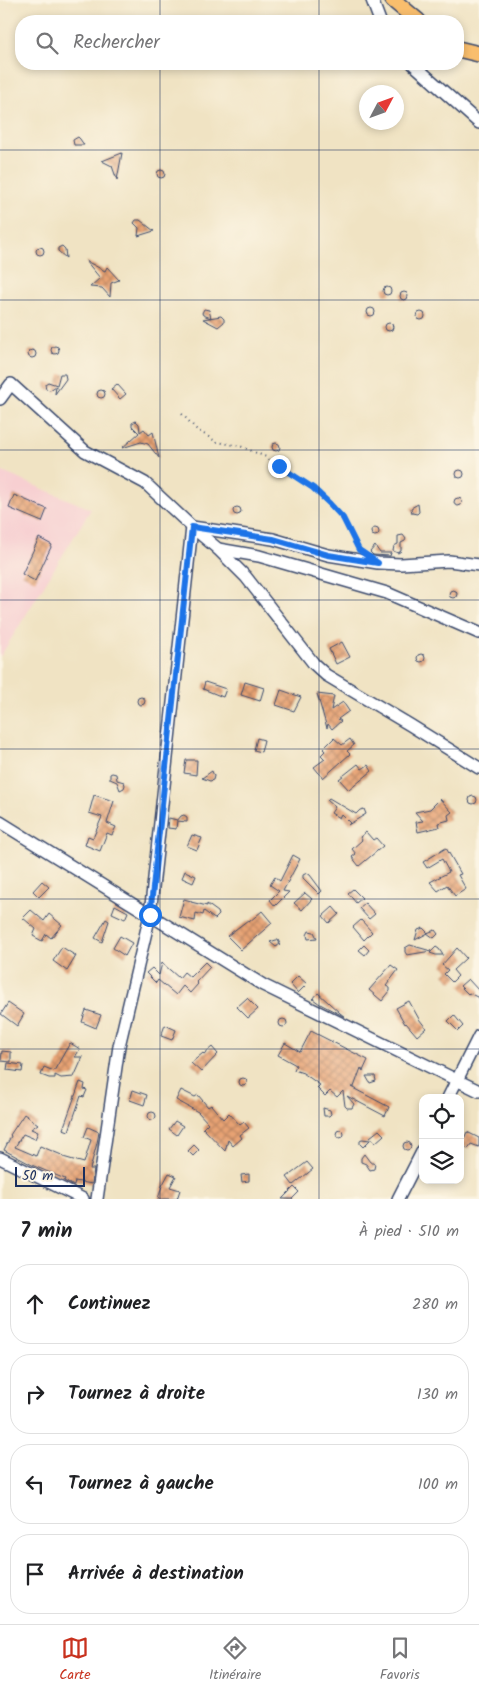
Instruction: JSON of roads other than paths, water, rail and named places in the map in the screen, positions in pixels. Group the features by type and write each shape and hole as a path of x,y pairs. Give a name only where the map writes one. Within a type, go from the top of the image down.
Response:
{"main road":[{"path":"393,0 411,15"},
{"path":"464,50 479,54"}],"street":[{"path":"372,0 378,15"},
{"path":"420,70 479,123"},
{"path":"0,399 11,384 85,452 145,484 218,549 246,577 314,664 326,675 479,768"},
{"path":"192,527 273,539 328,555 378,563 401,564 448,560 479,565"},
{"path":"97,1199 119,1046 150,915 192,527"},
{"path":"218,549 259,556 387,593 479,634"},
{"path":"0,822 263,986 479,1091"},
{"path":"450,1094 479,1036"},
{"path":"0,1158 83,1199"},
{"path":"398,1199 419,1158"}]}
